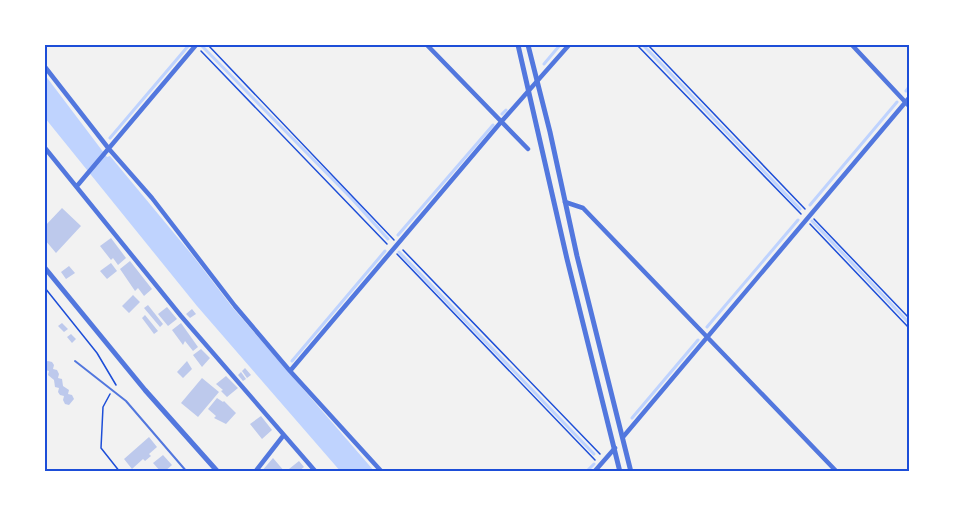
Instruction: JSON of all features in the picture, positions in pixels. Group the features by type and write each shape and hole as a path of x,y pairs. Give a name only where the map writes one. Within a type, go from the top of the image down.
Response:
{"street":[{"path":"77,186 196,45"},
{"path":"427,45 528,148"},
{"path":"519,45 567,259 620,472"},
{"path":"528,45 631,472"},
{"path":"291,371 397,243 569,45"},
{"path":"623,437 810,214 908,102 852,45"},
{"path":"45,68 107,151 152,198 235,306 382,472"},
{"path":"45,148 181,316 316,472"},
{"path":"565,202 583,208 837,472"},
{"path":"45,268 145,390 218,472"},
{"path":"255,472 283,436"},
{"path":"594,472 615,448"}],"lane":[{"path":"75,361 126,401 187,472"}],"path":[{"path":"208,45 605,459"},
{"path":"637,45 909,328"},
{"path":"648,45 909,318"}],"water":[{"path":"45,75 107,157 110,156 233,308 375,472 341,472 197,306 45,118"}],"building":[{"path":"62,208 81,226 56,253 45,240 45,226"},
{"path":"111,238 126,258 118,265 100,246"},
{"path":"130,261 152,289 144,296 138,288 135,291 120,269"},
{"path":"111,263 117,271 107,279 100,271"},
{"path":"69,266 75,273 66,279 61,272"},
{"path":"133,295 140,302 129,313 122,306"},
{"path":"148,305 163,324 160,327 144,308"},
{"path":"167,307 177,319 168,326 158,314"},
{"path":"192,309 196,314 190,318 186,314"},
{"path":"145,315 158,331 154,334 142,318"},
{"path":"62,323 68,329 64,332 58,326"},
{"path":"181,323 198,347 193,351 185,341 183,345 172,330"},
{"path":"71,334 76,339 72,343 67,337"},
{"path":"201,349 210,358 202,367 193,355"},
{"path":"187,361 192,369 183,378 177,372"},
{"path":"45,362 52,362 53,369 59,374 58,378 62,379 63,386 69,390 68,394 74,399 69,405 65,404 64,396 58,392 59,388 55,387 54,380 48,375 49,371 45,370"},
{"path":"245,368 251,375 247,378 242,371"},
{"path":"241,372 246,379 243,381 238,375"},
{"path":"226,376 238,388 227,397 216,384"},
{"path":"202,378 219,392 198,417 181,403"},
{"path":"217,398 224,401 236,413 226,424 214,418 216,416 208,409"},
{"path":"261,416 272,430 262,439 250,424"},
{"path":"149,437 157,447 149,454 151,456 145,461 143,459 132,469 124,459"},
{"path":"163,455 172,465 161,472 153,463"},
{"path":"273,458 285,472 261,472"},
{"path":"299,461 304,467 298,472 291,472 289,469"}],"waterway":[{"path":"110,138 189,45"},
{"path":"544,64 560,45"},
{"path":"643,45 800,209"},
{"path":"202,46 353,200 388,239"},
{"path":"906,91 909,87"},
{"path":"810,205 897,102"},
{"path":"502,114 506,110"},
{"path":"398,235 493,125"},
{"path":"707,327 798,220"},
{"path":"812,221 909,323"},
{"path":"292,361 385,251"},
{"path":"399,252 594,454"},
{"path":"632,418 698,340"},
{"path":"586,472 594,464"}]}
